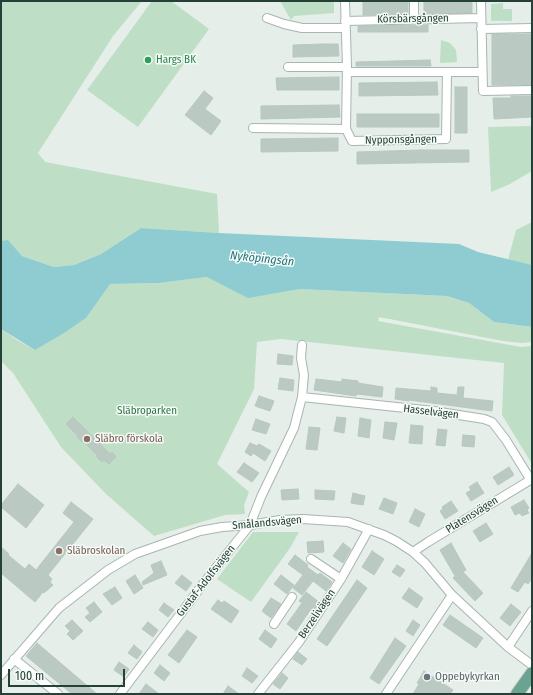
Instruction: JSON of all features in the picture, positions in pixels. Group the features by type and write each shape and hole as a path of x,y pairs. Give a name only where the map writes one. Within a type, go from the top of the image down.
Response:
{"main road":[{"path":"517,694 532,673"}],"street":[{"path":"254,128 346,129 347,69 345,1"},
{"path":"414,1 414,19"},
{"path":"481,1 481,72 483,91 532,90"},
{"name":"Körsbärsgången","path":"267,18 302,28 414,19 481,18"},
{"path":"481,29 532,28"},
{"path":"288,67 448,73 481,72"},
{"name":"Nypponsgången","path":"346,129 352,141 446,139 448,73"},
{"name":"Gustaf-Adolfsvägen","path":"120,694 206,580 250,525 260,497 294,428 302,397 304,375 301,358 302,345"},
{"name":"Hasselvägen","path":"302,397 434,412 488,421 496,427 506,440 531,479"},
{"name":"Platensvägen","path":"413,552 531,479"},
{"name":"Smålandsvägen","path":"1,675 59,608 108,570 135,554 200,531 280,520 304,519 348,522 384,535 413,552 425,563 452,595 508,647 532,666"},
{"name":"Berzelivägen","path":"258,694 299,642 341,579 369,529"},
{"path":"311,559 341,579"},
{"path":"386,694 452,595"},
{"path":"274,624 292,597"},
{"path":"508,647 532,611"},
{"path":"14,659 58,694"}],"green space":[{"path":"1,1 142,1 113,36 38,153 45,162 217,194 219,233 141,228 101,254 74,265 54,267 22,256 8,241 1,241"},
{"name":"Hargs BK","path":"152,1 171,1 209,29 138,127 87,90"},
{"path":"280,1 334,1 334,13 294,16 291,20"},
{"path":"503,3 503,9 512,9 512,21 491,21 491,4"},
{"path":"441,40 450,43 456,50 457,62 440,63"},
{"path":"532,126 532,171 508,185 491,192 488,127"},
{"path":"532,222 532,265 508,260 516,230"},
{"name":"Släbroparken","path":"207,277 299,289 447,296 469,303 494,322 532,327 532,342 522,343 503,341 379,317 378,321 521,347 532,346 532,464 502,415 504,363 281,339 257,342 254,389 217,464 249,492 244,505 245,514 225,515 154,536 106,494 61,447 13,373 1,361 1,329 35,350 86,318 109,284 159,283"},
{"path":"253,532 299,532 290,548 251,602 217,579"}],"water":[{"name":"Nyköpingsån","path":"141,228 459,244 478,252 532,265 532,327 494,322 469,303 447,296 299,289 248,298 207,277 159,283 110,284 86,318 35,350 1,329 1,241 8,240 22,256 54,267 74,265 101,254"}],"building":[{"path":"363,1 408,1 408,14 363,15"},
{"path":"424,1 472,1 472,13 424,14"},
{"path":"428,25 428,32 358,32 358,26"},
{"path":"492,34 532,34 532,85 492,85"},
{"path":"338,44 339,56 293,57 293,45"},
{"path":"430,60 431,66 356,66 356,62"},
{"path":"339,77 339,90 277,90 276,78"},
{"path":"437,82 438,95 359,96 359,83"},
{"path":"455,87 467,87 467,133 455,133"},
{"name":"Hargs BK","path":"204,91 213,98 205,109 221,121 211,135 185,115"},
{"path":"511,96 532,96 532,117 494,119 493,98 511,98"},
{"path":"339,105 340,117 261,119 261,106"},
{"path":"357,114 439,114 439,127 357,127"},
{"path":"338,138 338,151 261,152 261,139"},
{"path":"469,150 469,162 357,164 357,152"},
{"path":"278,354 293,356 292,365 277,364"},
{"path":"280,378 294,380 293,391 278,389"},
{"path":"316,379 342,382 342,379 383,387 382,397 357,394 356,396 314,390"},
{"path":"431,387 437,388 437,393 457,395 458,387 464,387 463,398 493,401 492,411 395,399 396,388 431,391"},
{"path":"259,396 274,401 270,411 255,406"},
{"name":"Släbro förskola","path":"73,417 110,454 112,452 116,457 109,464 104,460 102,462 66,424"},
{"path":"337,417 346,418 344,433 334,431"},
{"path":"360,418 371,420 369,438 358,436"},
{"path":"256,419 270,424 266,434 252,430"},
{"path":"385,422 397,423 394,440 383,438"},
{"path":"411,425 423,426 422,444 409,443"},
{"path":"309,427 320,428 317,450 306,449"},
{"path":"438,429 447,430 445,446 436,445"},
{"path":"463,435 475,436 474,447 462,446"},
{"path":"250,443 257,446 259,444 271,451 265,461 253,453 251,456 245,452"},
{"path":"244,463 259,473 252,482 237,472"},
{"path":"509,467 514,475 498,485 493,477"},
{"path":"477,482 484,493 471,501 466,493 471,490 469,487"},
{"path":"18,484 44,505 26,528 1,507"},
{"path":"298,489 299,499 282,500 281,490"},
{"path":"315,490 335,491 334,500 315,499"},
{"path":"353,493 365,496 363,505 351,503"},
{"path":"384,498 397,503 393,514 379,509"},
{"path":"524,500 529,508 527,510 529,513 522,516 520,513 515,515 511,507"},
{"path":"451,501 458,511 445,519 440,511 443,509 442,507"},
{"name":"Släbroskolan","path":"71,502 93,519 48,575 52,579 50,582 53,585 44,593 43,592 35,602 1,573 1,547 25,569 29,564 36,570 74,522 63,513"},
{"path":"415,509 425,514 419,527 409,522"},
{"path":"486,523 493,534 480,542 473,531"},
{"path":"323,541 324,552 308,553 307,542"},
{"path":"343,543 351,549 343,563 333,556"},
{"path":"451,543 466,570 463,572 483,593 475,601 453,578 455,576 440,550"},
{"path":"372,551 384,559 374,575 362,567"},
{"path":"532,553 532,578 528,584 525,582 518,592 511,588"},
{"path":"295,555 308,565 307,567 318,575 320,573 332,582 326,591 313,581 302,595 293,588 303,575 288,564"},
{"path":"161,561 167,575 143,585 142,582 154,573 151,565"},
{"path":"397,565 405,570 400,577 392,572"},
{"path":"135,575 143,588 134,594 126,581"},
{"path":"182,575 192,583 186,591 175,583"},
{"path":"281,575 294,585 287,594 274,584"},
{"path":"357,580 367,588 327,646 317,639"},
{"path":"115,587 122,598 112,605 103,594"},
{"path":"409,588 423,598 417,608 402,598"},
{"path":"306,592 319,602 313,611 311,609 296,631 287,624 302,603 299,601"},
{"path":"271,598 281,604 271,618 262,611"},
{"path":"218,600 222,603 224,601 239,611 231,623 211,609"},
{"path":"94,602 102,612 90,622 85,617 90,613 86,608"},
{"path":"164,603 174,610 168,617 159,610"},
{"path":"511,604 521,612 510,626 500,618"},
{"path":"450,615 483,638 476,648 443,625"},
{"path":"72,620 83,631 73,640 67,634 70,631 65,626"},
{"path":"413,620 420,625 413,636 406,631"},
{"path":"148,622 158,630 153,637 142,629"},
{"path":"187,630 197,637 179,663 168,655"},
{"path":"265,630 277,639 271,648 259,639"},
{"path":"395,638 406,646 379,684 370,678"},
{"path":"37,643 97,694 72,694 26,656"},
{"path":"134,645 142,652 137,659 128,653"},
{"path":"298,652 307,659 302,665 293,659"},
{"path":"119,662 129,669 124,677 114,670"},
{"path":"160,665 170,673 164,681 154,673"},
{"path":"247,668 258,676 252,683 242,676"},
{"name":"Oppebykyrkan","path":"424,671 453,690 450,694 413,694"},
{"path":"282,673 288,678 280,689 273,684"},
{"path":"146,684 159,694 139,694"},
{"path":"228,686 239,694 223,694"}],"place":[{"name":"Hargs BK","path":"148,60"},
{"name":"Släbro förskola","path":"87,439"},
{"name":"Släbroskolan","path":"59,551"},
{"name":"Oppebykyrkan","path":"427,677"}]}
